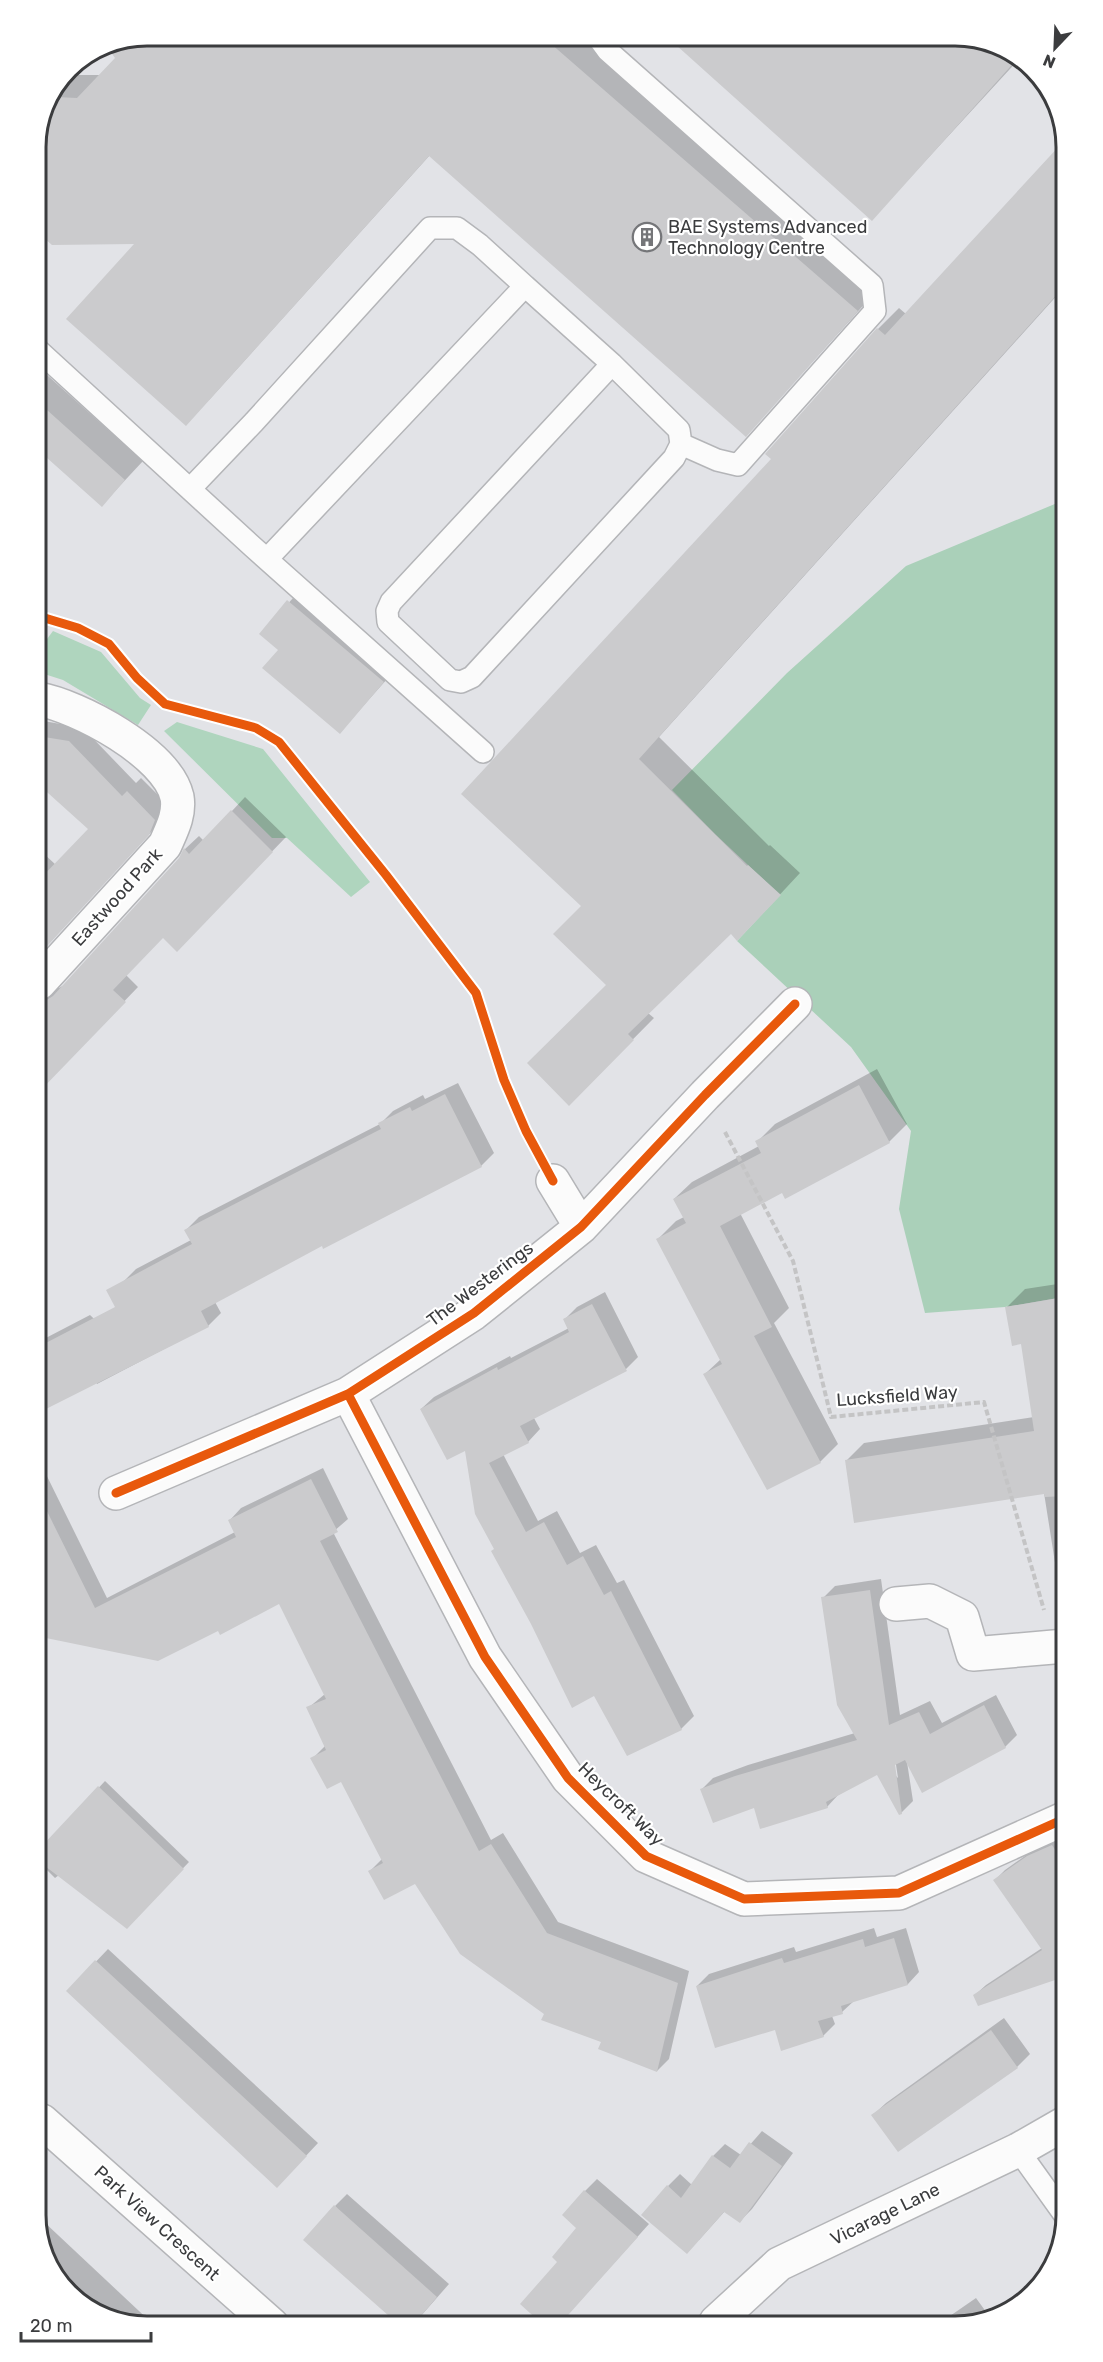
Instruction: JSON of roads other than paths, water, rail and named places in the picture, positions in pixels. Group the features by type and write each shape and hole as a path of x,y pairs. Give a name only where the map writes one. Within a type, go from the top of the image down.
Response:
{"street":[{"name":"Eastwood Park","path":"47,701 55,702 135,743 163,771 177,796 177,818 165,845 47,975"},
{"name":"The Westerings","path":"116,1493 348,1394 474,1313 581,1227 705,1095 795,1004"},
{"path":"553,1181 581,1227"},
{"name":"Heycroft Way","path":"348,1394 484,1657 568,1778 646,1856 744,1899 899,1893 1056,1822"},
{"path":"896,1604 930,1602 962,1617 973,1654 1056,1647"},
{"name":"Park View Crescent","path":"46,2125 261,2315"},
{"name":"Vicarage Lane","path":"723,2316 779,2264 1018,2150 1056,2128"}],"lane":[{"path":"605,47 872,285 875,311 738,465 717,460 681,444"},
{"path":"190,489 430,228 457,228 480,245 612,364 679,430 681,444 674,458 472,677 461,682 450,680 388,622 387,611 391,602 612,364"},
{"path":"267,559 525,286"},
{"path":"47,358 483,752"},
{"path":"1018,2150 1056,2203"}],"place":[{"name":"BAE Systems Advanced Technology Centre","path":"647,237"}]}
